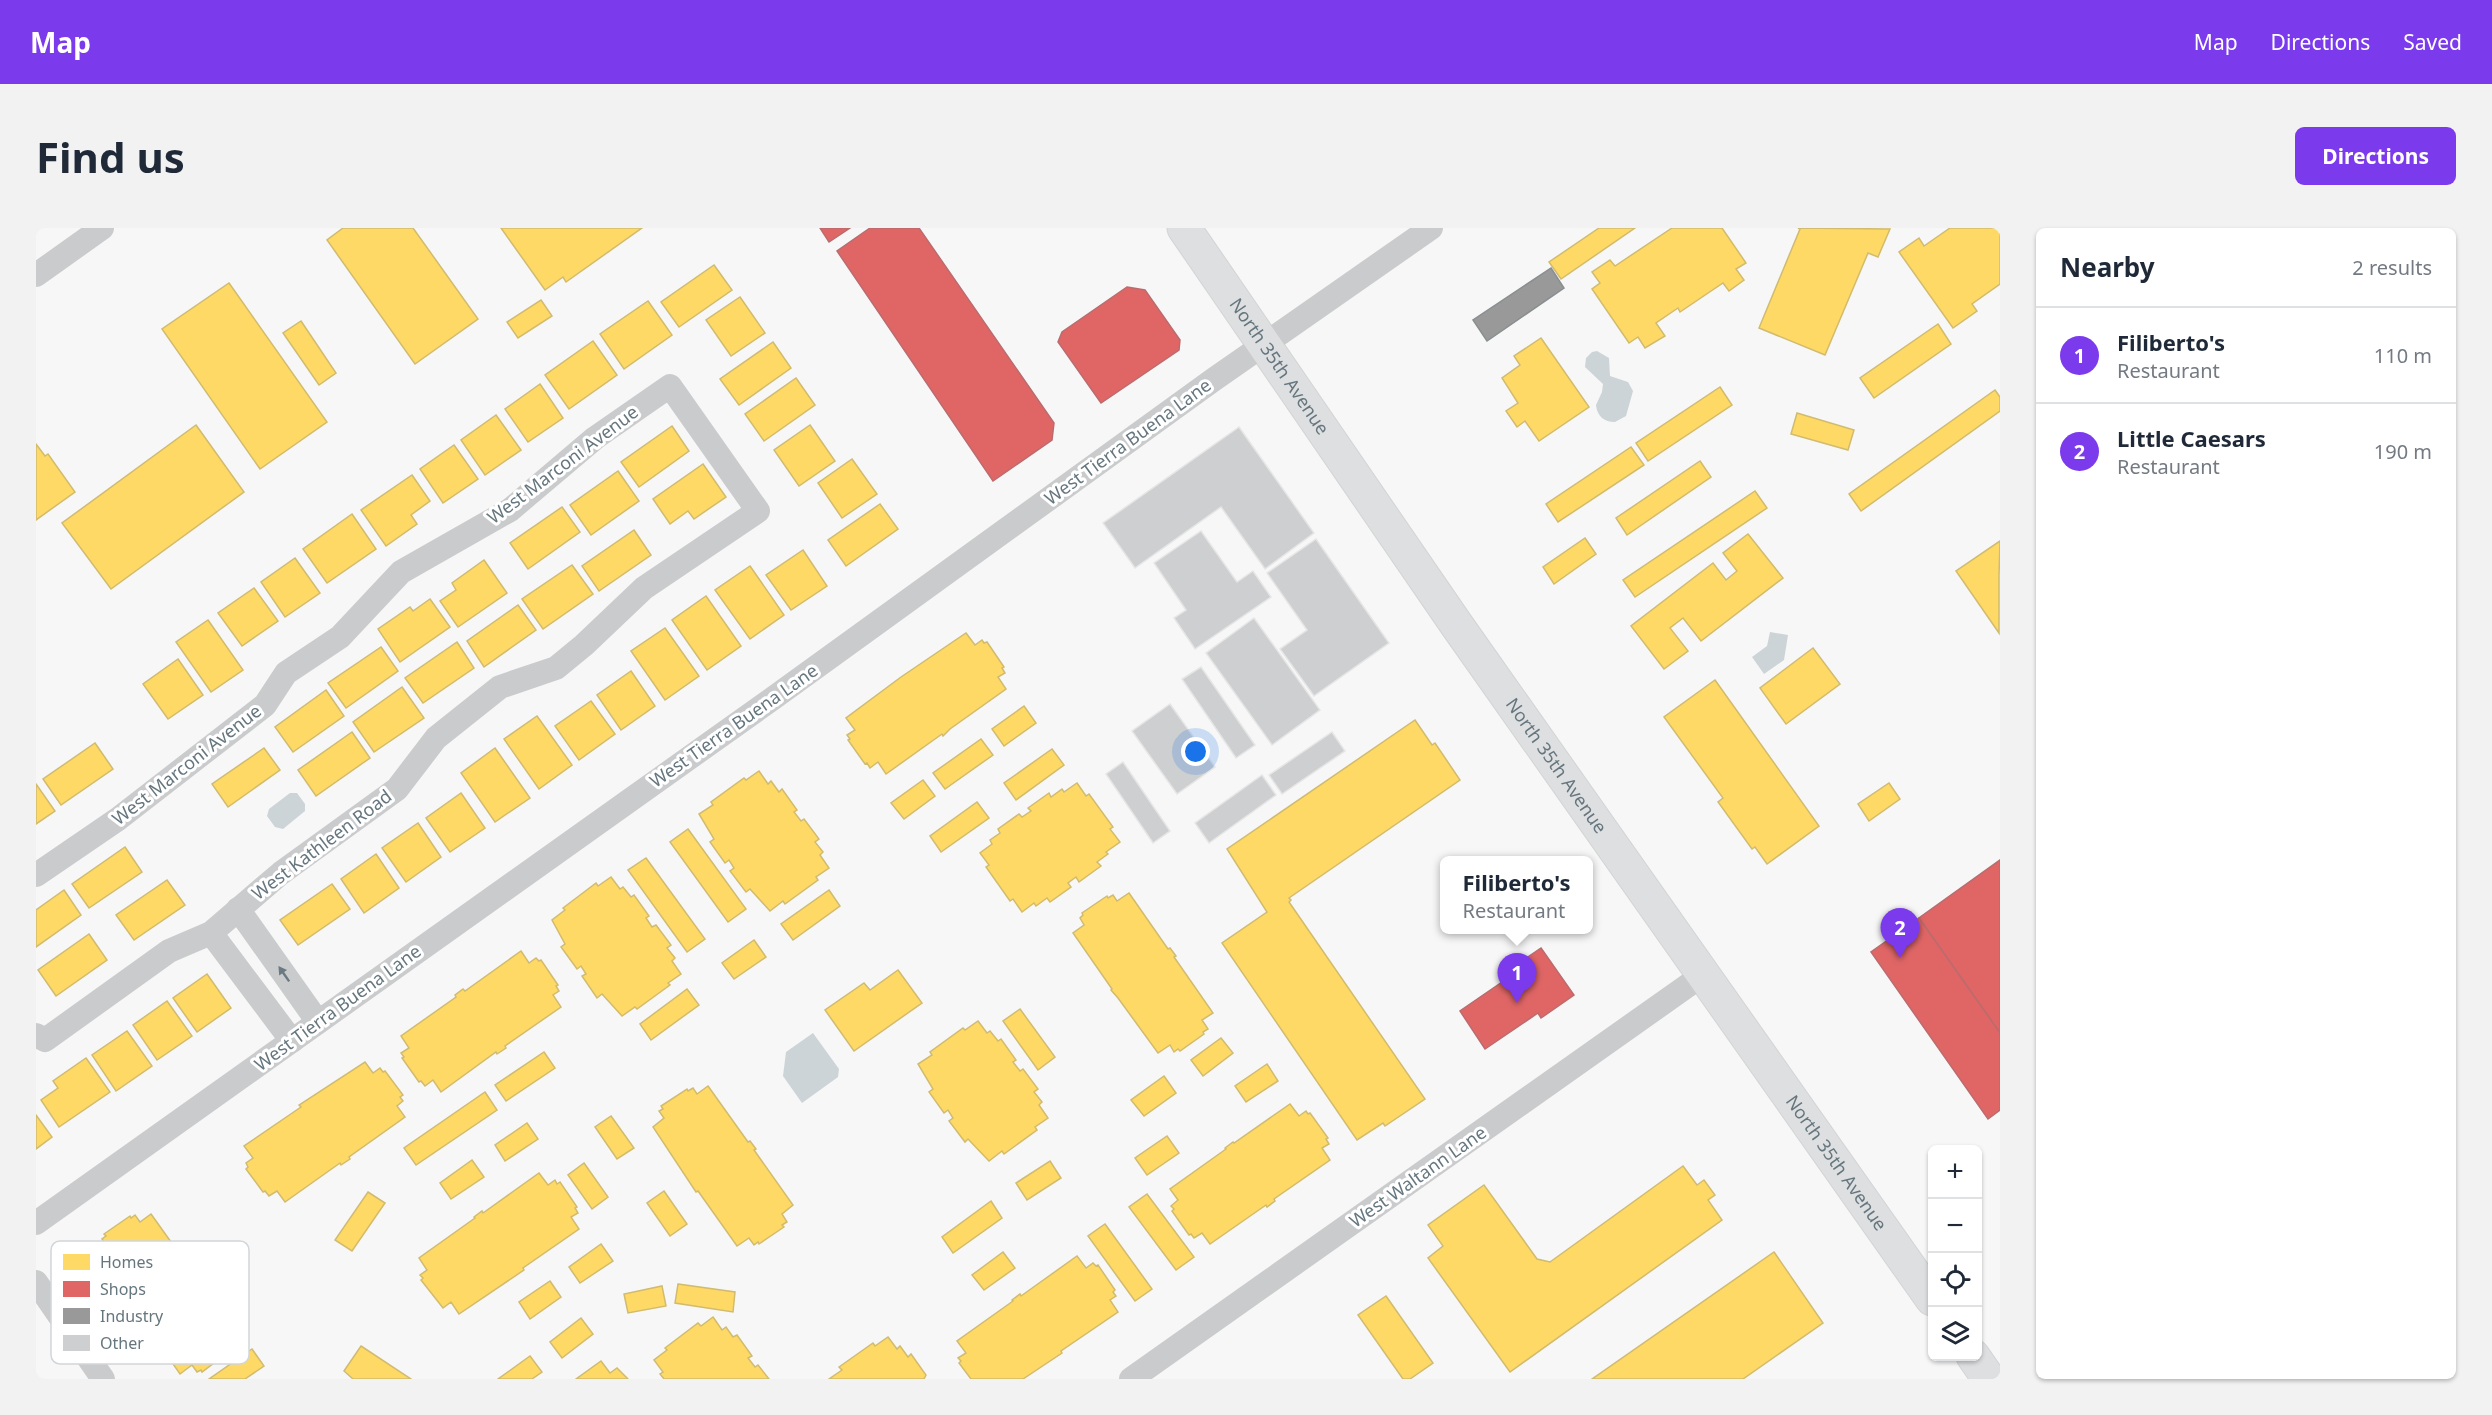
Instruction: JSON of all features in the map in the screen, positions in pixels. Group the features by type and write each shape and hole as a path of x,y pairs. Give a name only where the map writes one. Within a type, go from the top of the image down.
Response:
{"main road":[{"name":"North 35th Avenue","path":"1184,228 1482,661 1928,1293"},
{"path":"1976,1361 1989,1379"}],"street":[{"path":"36,275 102,228"},
{"name":"West Tierra Buena Lane","path":"36,1224 1264,345 1431,228"},
{"name":"West Marconi Avenue","path":"36,875 118,819 265,705 286,674 340,637 401,572 510,510 595,438 670,386 758,511"},
{"name":"West Kathleen Road","path":"41,1037 169,951 212,933 281,873 397,789 436,738 500,687 556,668 584,645 644,588 758,511"},
{"path":"238,909 318,1022"},
{"path":"212,933 292,1041"},
{"path":"235,964 263,944"},
{"name":"West Waltann Lane","path":"1131,1379 1704,974"},
{"path":"36,1282 51,1304"},
{"path":"93,1364 103,1379"}],"shaded area":[{"path":"1597,351 1609,358 1610,376 1628,382 1633,391 1626,416 1615,422 1604,420 1598,412 1596,405 1603,384 1585,367 1586,358 1592,352"},
{"path":"1770,632 1788,635 1784,660 1764,674 1752,657 1767,646"},
{"path":"290,793 297,793 305,804 305,811 283,829 275,827 267,816 269,809"},
{"path":"813,1033 839,1069 838,1077 802,1103 783,1076 786,1052"}],"building: Homes":[{"path":"343,228 413,228 478,319 415,364 327,240"},
{"path":"501,228 642,228 566,282 563,277 545,290"},
{"path":"1599,228 1635,228 1561,279 1549,262"},
{"path":"1672,228 1722,228 1746,263 1736,269 1744,280 1729,291 1723,283 1680,312 1678,308 1656,323 1665,336 1645,348 1638,337 1629,343 1592,289 1600,283 1592,272 1610,260 1615,266"},
{"path":"1798,228 1890,229 1878,257 1868,253 1825,355 1759,328 1800,229"},
{"path":"1950,228 2000,228 2000,284 1972,304 1977,311 1953,328 1899,252 1919,238 1924,246"},
{"path":"714,265 732,290 679,327 661,302"},
{"path":"229,283 327,422 260,469 162,329"},
{"path":"740,297 765,333 731,356 706,320"},
{"path":"541,300 552,316 518,338 507,322"},
{"path":"648,301 672,335 624,369 600,334"},
{"path":"301,321 336,373 319,385 283,333"},
{"path":"1938,324 1951,344 1874,398 1860,378"},
{"path":"1541,338 1589,407 1539,441 1525,421 1517,427 1506,411 1518,403 1502,378 1520,365 1514,356"},
{"path":"593,341 617,375 569,409 545,375"},
{"path":"773,342 791,368 739,405 720,379"},
{"path":"796,378 815,405 764,441 745,414"},
{"path":"540,384 563,418 528,442 505,409"},
{"path":"1720,387 1732,405 1648,461 1636,443"},
{"path":"1995,390 2000,397 2000,411 1861,511 1849,494"},
{"path":"1797,413 1854,430 1848,450 1791,434"},
{"path":"496,415 521,450 485,475 461,440"},
{"path":"196,425 244,492 111,589 62,523"},
{"path":"810,425 835,461 799,486 774,450"},
{"path":"672,426 689,451 639,487 621,462"},
{"path":"36,444 45,456 48,454 75,492 36,520"},
{"path":"454,445 478,479 443,503 420,469"},
{"path":"1631,447 1644,465 1558,522 1546,504"},
{"path":"852,459 877,494 842,518 818,483"},
{"path":"1700,461 1711,477 1627,535 1616,518"},
{"path":"703,464 726,497 694,519 688,511 670,524 653,499"},
{"path":"618,471 639,501 591,535 570,505"},
{"path":"412,475 430,501 411,515 417,524 386,546 361,510"},
{"path":"1755,491 1767,508 1635,597 1623,580"},
{"path":"880,504 898,529 846,566 828,540"},
{"path":"562,507 580,532 528,569 510,543"},
{"path":"352,514 376,549 327,583 303,549"},
{"path":"634,530 651,555 599,591 582,566"},
{"path":"1748,534 1783,578 1701,641 1683,618 1670,628 1688,651 1664,669 1631,626 1713,563 1726,580 1737,571 1723,553"},
{"path":"1585,538 1596,554 1554,584 1543,567"},
{"path":"2000,541 1999,576 1999,633 1956,571"},
{"path":"803,550 827,586 791,610 766,575"},
{"path":"295,558 320,593 285,617 261,582"},
{"path":"484,560 507,593 458,627 440,601 456,590 452,583"},
{"path":"572,565 593,594 543,629 522,599"},
{"path":"750,566 784,615 750,639 715,590"},
{"path":"254,588 278,621 242,646 218,613"},
{"path":"706,596 741,646 707,670 672,620"},
{"path":"430,599 450,627 400,662 378,629 410,607 413,611"},
{"path":"518,605 536,630 484,667 467,641"},
{"path":"208,620 243,670 211,692 176,642"},
{"path":"665,628 699,676 665,700 631,651"},
{"path":"966,633 975,645 982,640 984,643 987,642 1004,667 1002,668 1005,673 998,677 1006,689 943,736 942,734 886,774 878,762 870,768 848,740 850,739 847,735 855,730 846,718"},
{"path":"457,642 474,668 423,703 405,678"},
{"path":"381,647 398,671 346,708 328,683"},
{"path":"1813,648 1840,684 1786,724 1760,688"},
{"path":"178,659 203,695 168,719 143,684"},
{"path":"631,671 655,706 621,730 597,695"},
{"path":"1715,680 1819,826 1767,864 1755,847 1752,849 1718,802 1723,798 1664,717"},
{"path":"402,687 424,718 374,752 353,722"},
{"path":"326,690 344,716 293,752 275,727"},
{"path":"591,701 615,734 579,760 555,726"},
{"path":"1024,706 1036,723 1004,746 992,729"},
{"path":"537,716 572,765 539,789 504,739"},
{"path":"1415,720 1432,745 1435,743 1460,780 1289,898 1291,900 1289,902 1425,1099 1385,1126 1383,1123 1357,1140 1222,943 1267,912 1227,849"},
{"path":"352,732 370,758 316,796 298,770"},
{"path":"981,739 993,755 945,789 933,773"},
{"path":"95,743 113,769 61,805 43,779"},
{"path":"264,748 280,770 228,807 212,784"},
{"path":"495,748 530,798 495,822 461,773"},
{"path":"1052,749 1064,765 1016,800 1004,783"},
{"path":"759,771 768,784 771,781 779,792 782,789 797,810 794,812 801,821 804,819 819,839 815,842 823,852 820,855 829,868 816,877 818,880 785,904 783,901 770,911 750,889 746,892 730,871 734,868 729,860 725,863 710,842 714,839 699,814 713,805 711,802 744,778 746,780"},
{"path":"923,780 935,796 904,819 891,803"},
{"path":"1077,783 1086,796 1089,794 1113,827 1110,829 1120,842 1097,862 1101,866 1079,882 1076,877 1068,883 1071,887 1050,902 1047,898 1036,906 1034,903 1022,912 1013,899 1010,901 986,867 989,865 980,853 992,844 990,840 1000,833 998,829 1019,814 1022,817 1031,811 1028,808 1049,793 1051,797 1062,789 1064,792"},
{"path":"1889,783 1900,799 1869,821 1858,804"},
{"path":"36,784 55,811 36,824"},
{"path":"461,793 485,828 450,852 426,818"},
{"path":"977,802 989,818 941,852 930,836"},
{"path":"418,823 441,857 406,882 382,848"},
{"path":"688,829 746,909 728,922 670,842"},
{"path":"125,847 142,872 89,908 72,884"},
{"path":"376,854 399,888 364,913 341,879"},
{"path":"646,858 705,939 687,952 628,870"},
{"path":"611,877 620,889 623,887 631,897 634,895 649,916 646,918 652,927 656,925 671,945 667,948 675,958 672,961 681,974 637,1009 635,1007 622,1016 602,994 597,998 582,976 586,974 581,966 577,969 561,947 565,944 552,920 565,910 563,908 596,883 598,886"},
{"path":"167,880 185,905 134,940 116,915"},
{"path":"332,884 350,909 298,945 280,920"},
{"path":"64,890 81,915 36,947 36,910"},
{"path":"829,890 840,906 793,940 781,924"},
{"path":"1129,893 1168,949 1170,948 1176,956 1174,957 1213,1013 1202,1020 1208,1029 1203,1032 1204,1034 1180,1051 1178,1049 1174,1052 1170,1045 1158,1053 1111,990 1073,933 1084,925 1080,918 1082,913 1107,896 1108,898 1113,895 1117,901"},
{"path":"89,934 107,960 56,996 38,970"},
{"path":"754,940 766,957 734,979 722,963"},
{"path":"521,951 529,963 536,958 541,960 558,985 556,986 559,991 553,995 561,1007 441,1092 433,1080 425,1086 421,1081 419,1082 402,1058 404,1057 401,1053 409,1048 401,1036 456,997 455,995 463,989 465,991"},
{"path":"898,970 922,1003 854,1051 825,1010 864,983 870,990"},
{"path":"207,974 231,1008 197,1032 173,998"},
{"path":"687,989 699,1005 651,1040 640,1024"},
{"path":"167,1001 192,1036 157,1060 133,1025"},
{"path":"1020,1009 1055,1057 1038,1070 1003,1021"},
{"path":"978,1021 987,1033 990,1031 998,1041 1001,1039 1016,1060 1013,1062 1020,1071 1023,1069 1038,1089 1034,1092 1042,1102 1039,1105 1048,1118 1035,1127 1037,1130 1004,1154 1002,1151 989,1161 968,1139 965,1142 949,1121 953,1118 948,1110 944,1113 929,1092 933,1089 918,1064 932,1055 930,1052 963,1028 965,1030"},
{"path":"127,1031 152,1066 116,1091 92,1055"},
{"path":"1221,1038 1233,1053 1203,1076 1191,1060"},
{"path":"544,1052 555,1068 506,1101 495,1085"},
{"path":"86,1058 110,1092 59,1127 41,1100 58,1088 53,1081"},
{"path":"365,1062 373,1073 380,1068 383,1072 385,1071 403,1095 400,1097 403,1101 397,1106 405,1117 349,1157 350,1159 341,1165 340,1163 285,1202 277,1191 269,1196 265,1191 263,1192 246,1169 248,1167 246,1163 253,1158 244,1146 301,1107 299,1105"},
{"path":"1267,1064 1278,1081 1246,1102 1235,1086"},
{"path":"1164,1076 1176,1093 1144,1116 1131,1100"},
{"path":"708,1086 748,1142 750,1141 756,1149 754,1150 793,1205 782,1214 787,1222 782,1225 784,1227 759,1244 758,1242 754,1245 749,1238 737,1246 698,1191 696,1192 653,1127 664,1118 659,1111 663,1109 661,1106 687,1089 688,1091 693,1088 697,1094"},
{"path":"485,1092 497,1110 416,1165 404,1148"},
{"path":"1290,1104 1299,1116 1306,1111 1310,1113 1328,1138 1326,1139 1329,1144 1322,1148 1330,1160 1274,1199 1275,1201 1267,1207 1266,1205 1210,1244 1202,1233 1194,1238 1191,1234 1189,1235 1172,1211 1174,1209 1171,1206 1178,1200 1170,1189 1233,1142"},
{"path":"36,1115 52,1137 36,1149"},
{"path":"611,1116 634,1148 617,1159 595,1127"},
{"path":"527,1123 538,1139 505,1161 495,1145"},
{"path":"1167,1136 1179,1153 1147,1175 1135,1158"},
{"path":"472,1160 484,1177 451,1199 440,1183"},
{"path":"1050,1161 1061,1178 1027,1200 1016,1183"},
{"path":"584,1163 608,1197 592,1209 568,1175"},
{"path":"1683,1166 1697,1185 1704,1180 1715,1195 1708,1200 1722,1220 1510,1372 1428,1258 1443,1246 1428,1225 1484,1185 1537,1259 1550,1262"},
{"path":"539,1173 548,1185 555,1180 557,1184 560,1182 577,1207 575,1208 578,1213 571,1217 579,1229 459,1314 451,1302 443,1308 421,1280 423,1278 420,1275 427,1270 419,1258 482,1211 483,1213"},
{"path":"664,1191 687,1224 670,1236 647,1203"},
{"path":"368,1192 385,1203 352,1251 335,1240"},
{"path":"1147,1194 1194,1257 1176,1270 1129,1207"},
{"path":"991,1201 1002,1218 953,1253 942,1237"},
{"path":"151,1214 170,1241 103,1241 102,1239 106,1236 104,1234 130,1216 131,1218 135,1215 140,1222"},
{"path":"1105,1224 1152,1289 1135,1301 1088,1236"},
{"path":"601,1244 613,1261 580,1283 569,1267"},
{"path":"1003,1252 1015,1268 984,1290 972,1275"},
{"path":"1774,1252 1823,1323 1743,1379 1592,1379"},
{"path":"1077,1256 1086,1268 1093,1263 1098,1265 1115,1290 1113,1292 1116,1296 1110,1300 1118,1312 1023,1379 971,1379 959,1363 961,1361 958,1358 966,1353 957,1341 1020,1294 1021,1296"},
{"path":"550,1281 561,1297 530,1319 519,1302"},
{"path":"678,1284 735,1292 733,1312 675,1303"},
{"path":"662,1286 666,1306 628,1313 624,1294"},
{"path":"1386,1296 1433,1363 1410,1379 1403,1379 1358,1315"},
{"path":"713,1317 722,1330 726,1327 733,1337 737,1335 752,1356 748,1358 755,1367 758,1365 769,1379 664,1379 660,1374 663,1372 654,1360 667,1350 665,1348 698,1323 701,1326"},
{"path":"581,1318 593,1334 562,1358 550,1342"},
{"path":"888,1337 897,1349 900,1346 908,1357 911,1354 926,1375 924,1379 829,1379 842,1370 839,1367 873,1343 875,1346"},
{"path":"361,1346 411,1379 353,1379 344,1371"},
{"path":"252,1349 264,1366 245,1379 209,1379 230,1364 249,1364 249,1351"},
{"path":"530,1356 542,1372 532,1379 498,1379"},
{"path":"601,1361 610,1373 617,1368 628,1379 576,1379"},
{"path":"173,1364 213,1364 202,1372 201,1370 197,1372 192,1365 180,1374"}],"building: Shops":[{"path":"820,228 850,228 829,242"},
{"path":"870,228 919,228 1054,423 1052,440 993,481 837,251"},
{"path":"1127,287 1145,290 1180,340 1179,350 1101,403 1058,342 1062,332"},
{"path":"2000,860 2000,1033 1919,918"},
{"path":"1919,918 2000,1033 2000,1110 1988,1119 1871,952"},
{"path":"1541,948 1574,995 1541,1018 1538,1013 1485,1049 1460,1011 1518,971 1515,966"}],"building: Industry":[{"path":"1551,268 1564,288 1487,341 1473,320"}],"building: Other":[{"path":"1239,427 1314,533 1265,569 1221,507 1135,568 1103,523"},
{"path":"1201,531 1237,582 1253,571 1271,597 1195,649 1174,618 1186,610 1154,563"},
{"path":"1316,539 1389,643 1314,696 1280,649 1307,630 1267,573"},
{"path":"1254,618 1320,710 1272,745 1206,653"},
{"path":"1201,667 1255,745 1236,758 1182,679"},
{"path":"1170,704 1215,767 1177,794 1132,731"},
{"path":"1332,732 1345,751 1282,794 1269,775"},
{"path":"1123,762 1170,831 1153,843 1106,774"},
{"path":"1262,775 1276,795 1209,843 1195,823"}],"place":[{"name":"Little Caesars","path":"1900,958"},
{"name":"Filiberto's","path":"1517,1003"}]}
